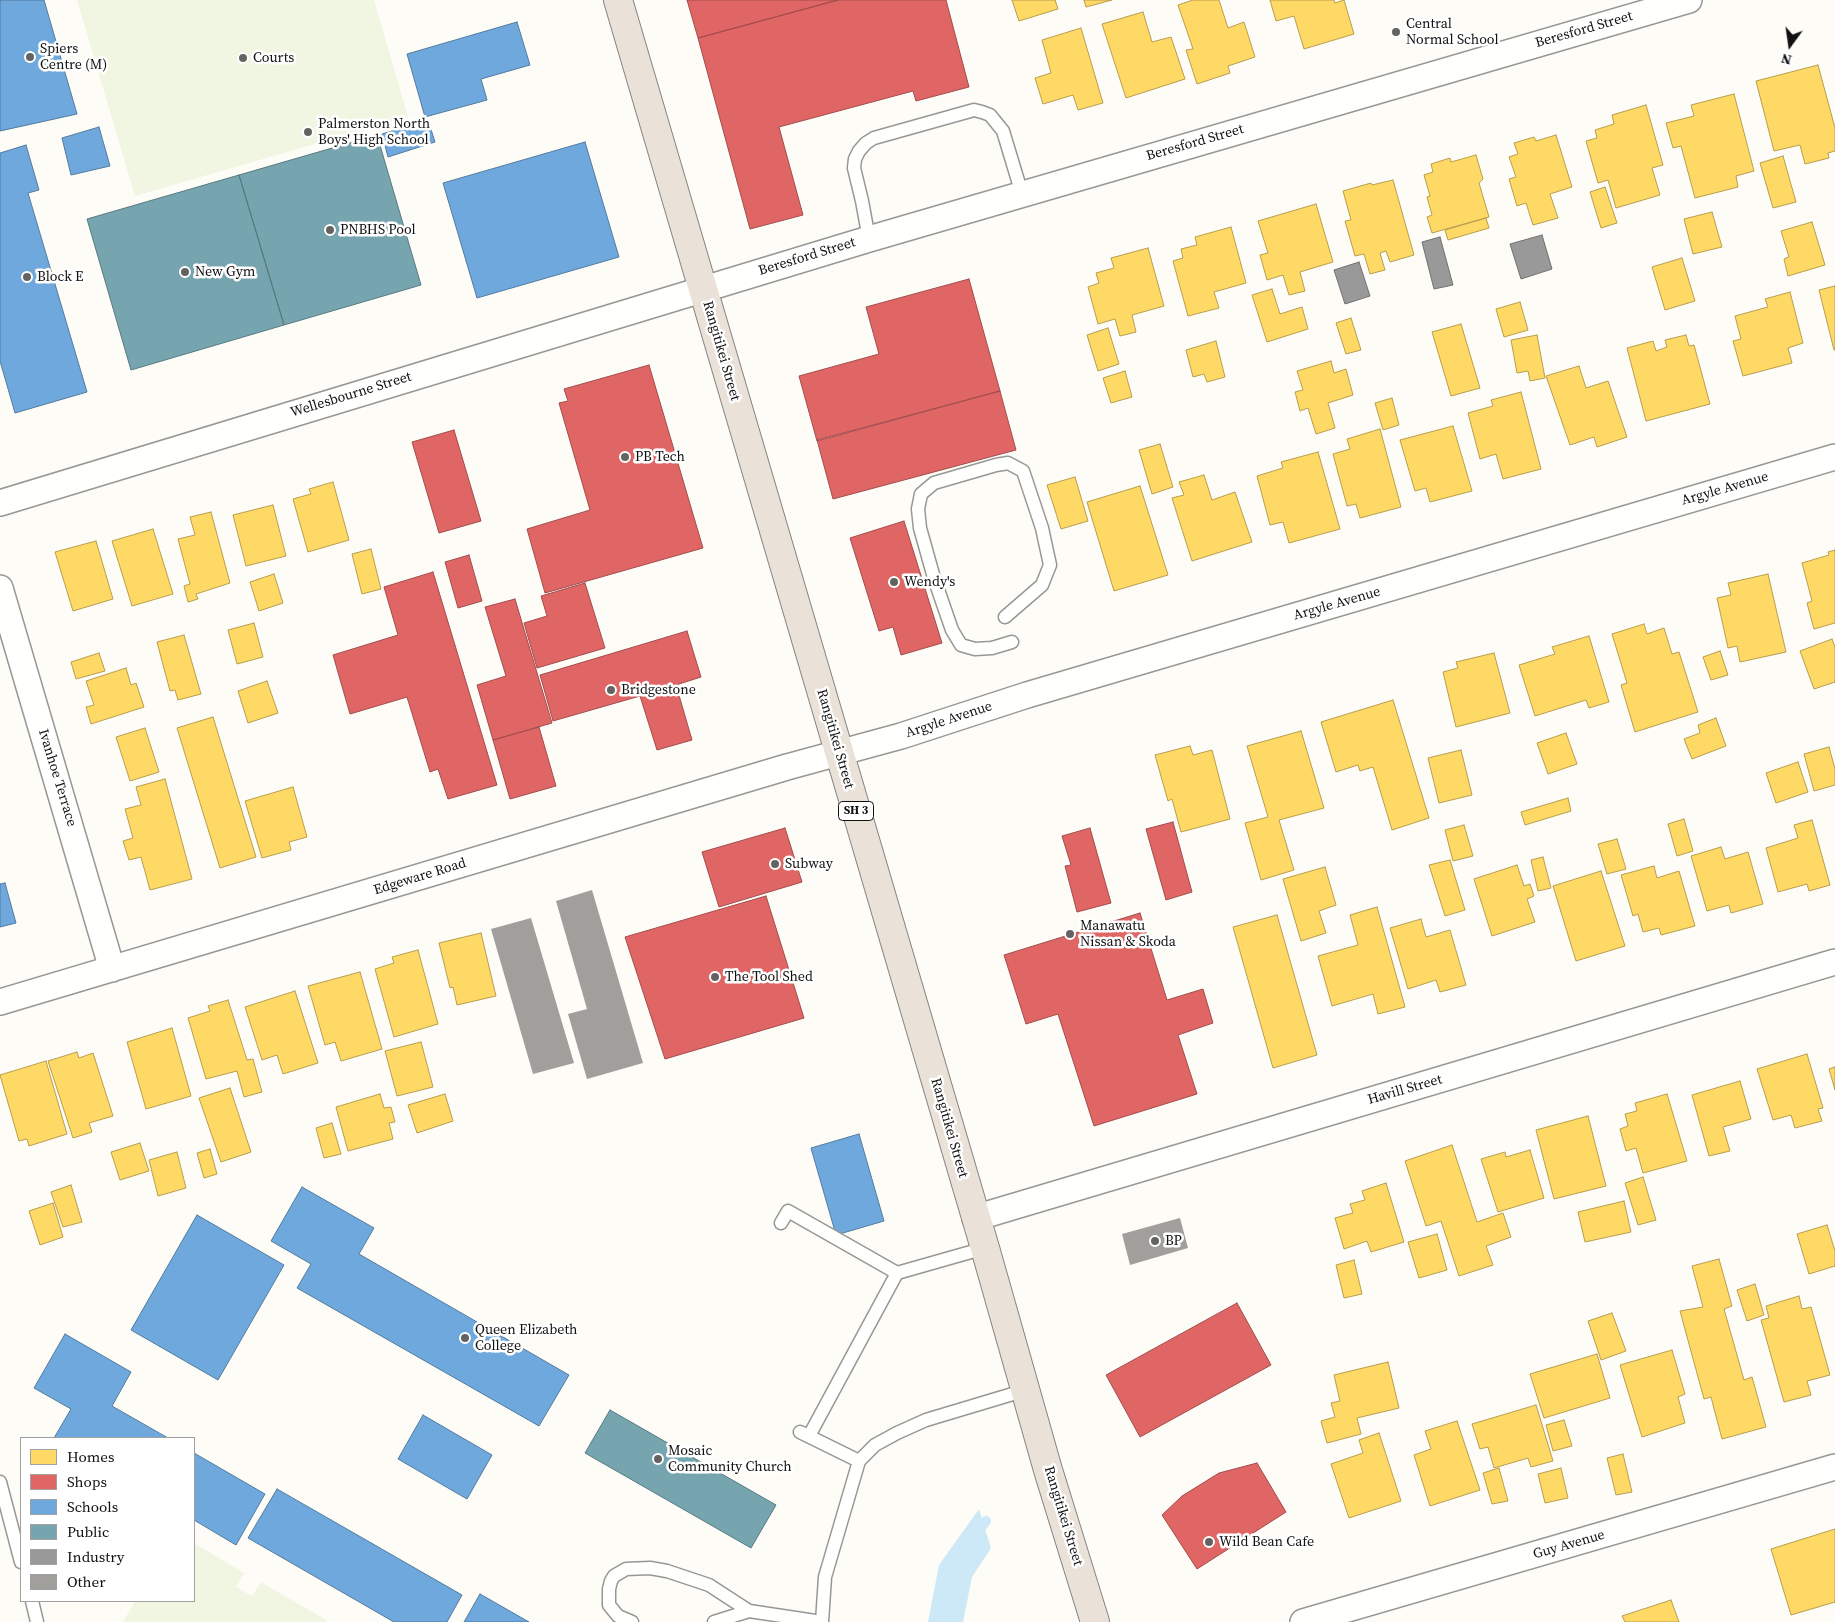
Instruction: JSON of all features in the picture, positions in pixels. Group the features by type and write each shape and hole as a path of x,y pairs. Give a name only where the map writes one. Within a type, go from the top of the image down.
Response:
{"highway":[{"name":"Rangitikei Street","path":"618,0 1095,1622"}],"street":[{"name":"Beresford Street","path":"702,289 1688,0"},
{"name":"Wellesbourne Street","path":"0,503 702,289"},
{"name":"Argyle Avenue","path":"839,754 1027,695 1835,457"},
{"name":"Ivanhoe Terrace","path":"0,588 112,969"},
{"name":"Edgeware Road","path":"0,1002 787,767 839,754"},
{"name":"Havill Street","path":"975,1218 1835,962"},
{"name":"Guy Avenue","path":"1303,1622 1835,1467"}],"lane":[{"path":"869,239 854,168 855,159 859,151 874,138 974,110 990,115 1003,130 1022,194"},
{"path":"1005,617 1042,585 1050,565 1042,528 1023,471 1008,463 934,483 921,494 918,510 920,528 934,578 952,630 961,645 975,649 992,648 1012,642"},
{"path":"781,1223 788,1211 852,1254 897,1273 985,1248"},
{"path":"860,1461 805,1434 897,1273"},
{"path":"632,1622 618,1616 609,1605 608,1597 611,1581 614,1576 626,1569 650,1568 667,1571 708,1585 749,1611 822,1622 825,1577 860,1461 875,1445 896,1432 926,1420 1026,1390"},
{"path":"0,1482 20,1558"},
{"path":"32,1602 37,1622"},
{"path":"714,1622 749,1611"}],"green space":[{"name":"Courts","path":"77,0 374,0 408,117 135,196"},
{"path":"195,1544 244,1573 236,1587 252,1596 261,1582 326,1620 325,1622 123,1622 134,1602 195,1602"}],"water":[{"path":"979,1509 991,1548 972,1577 963,1622 928,1622 939,1565"}],"building: Homes":[{"path":"1012,0 1055,0 1058,9 1019,21"},
{"path":"1084,0 1112,0 1086,7"},
{"path":"1193,0 1219,0 1228,28 1244,22 1255,57 1228,66 1230,73 1197,84 1186,50 1193,49 1178,5"},
{"path":"1270,0 1334,0 1335,3 1344,0 1354,34 1304,49 1294,16 1276,21"},
{"path":"1143,12 1152,42 1171,37 1185,79 1126,98 1102,24"},
{"path":"1081,28 1103,103 1078,110 1073,95 1043,104 1035,78 1051,73 1042,40"},
{"path":"1818,65 1835,128 1835,151 1828,153 1829,158 1805,164 1800,145 1774,151 1756,81"},
{"path":"1734,94 1754,171 1736,176 1738,187 1695,198 1681,146 1673,148 1666,123 1694,116 1691,105"},
{"path":"1646,105 1663,165 1652,168 1660,195 1616,208 1608,180 1598,183 1586,141 1597,138 1595,130 1614,124 1612,115"},
{"path":"1556,135 1572,187 1550,194 1558,218 1533,225 1526,203 1517,206 1509,179 1516,177 1509,157 1518,154 1514,143 1534,137 1536,141"},
{"path":"1476,155 1483,179 1479,183 1489,217 1432,233 1427,217 1432,215 1427,197 1430,196 1424,175 1433,172 1431,164 1450,158 1451,162"},
{"path":"1783,156 1796,202 1773,208 1760,163"},
{"path":"1393,180 1414,255 1390,262 1386,251 1380,253 1385,270 1370,274 1364,254 1355,256 1345,221 1351,220 1343,191 1371,183 1372,185"},
{"path":"1605,187 1617,223 1601,228 1590,192"},
{"path":"1316,204 1333,262 1300,272 1305,291 1289,295 1283,275 1267,280 1260,255 1268,253 1258,221"},
{"path":"1712,212 1722,247 1693,254 1684,219"},
{"path":"1486,218 1489,228 1448,240 1445,230"},
{"path":"1812,222 1825,265 1788,276 1784,259 1789,257 1781,231"},
{"path":"1231,227 1246,283 1214,292 1219,308 1188,316 1173,261 1183,258 1181,249 1197,245 1195,237"},
{"path":"1148,248 1164,306 1132,315 1136,332 1120,336 1115,319 1098,324 1088,287 1099,283 1096,273 1114,268 1111,258"},
{"path":"1682,258 1695,301 1665,310 1652,267"},
{"path":"1835,286 1835,350 1834,350 1819,290"},
{"path":"1272,289 1280,314 1302,307 1308,329 1267,342 1252,295"},
{"path":"1790,292 1803,343 1788,348 1792,363 1743,376 1733,341 1741,339 1735,316 1768,307 1765,299"},
{"path":"1520,302 1528,330 1504,337 1496,309"},
{"path":"1351,318 1361,350 1346,354 1336,323"},
{"path":"1461,324 1480,388 1451,396 1432,332"},
{"path":"1108,328 1119,364 1098,371 1087,335"},
{"path":"1537,335 1545,378 1530,381 1528,371 1517,373 1511,340"},
{"path":"1686,335 1689,346 1694,345 1710,404 1646,421 1627,348 1653,341 1656,351 1667,347 1665,340"},
{"path":"1216,341 1225,377 1207,382 1204,374 1193,377 1186,350"},
{"path":"1331,361 1334,373 1346,369 1353,395 1328,403 1335,428 1316,434 1308,408 1300,411 1295,392 1303,390 1297,371"},
{"path":"1579,366 1586,388 1608,381 1627,437 1597,447 1594,437 1570,445 1546,376"},
{"path":"1125,371 1132,397 1111,403 1103,378"},
{"path":"1521,392 1541,469 1503,479 1496,454 1480,459 1468,413 1493,406 1491,400"},
{"path":"1392,398 1399,425 1383,430 1375,403"},
{"path":"1453,426 1472,491 1430,502 1426,488 1415,491 1400,440"},
{"path":"1380,429 1401,507 1360,518 1356,504 1347,506 1333,454 1350,449 1347,439"},
{"path":"1160,444 1173,487 1152,494 1139,450"},
{"path":"1318,452 1340,529 1289,543 1283,522 1270,525 1257,476 1283,468 1281,462"},
{"path":"1204,475 1212,500 1235,492 1252,542 1192,561 1172,498 1184,495 1179,482"},
{"path":"1075,477 1088,521 1061,529 1047,485"},
{"path":"333,482 349,540 308,552 293,499 311,494 309,489"},
{"path":"1140,486 1168,575 1114,591 1087,502"},
{"path":"273,505 286,556 246,566 233,515"},
{"path":"211,512 230,583 196,594 198,599 188,602 184,586 190,584 178,539 195,535 190,517"},
{"path":"153,529 173,594 132,606 112,541"},
{"path":"96,541 113,599 73,611 55,552"},
{"path":"371,549 381,589 362,594 352,554"},
{"path":"1835,550 1835,623 1814,629 1807,603 1812,601 1802,563 1829,555 1828,552"},
{"path":"274,574 283,603 259,611 250,582"},
{"path":"1768,574 1786,652 1740,662 1737,646 1728,648 1717,598 1731,595 1728,583"},
{"path":"254,623 263,657 237,664 228,630"},
{"path":"1644,624 1647,634 1664,628 1672,654 1679,652 1698,712 1635,732 1621,685 1627,683 1612,634"},
{"path":"184,635 201,694 178,700 175,690 170,691 157,642"},
{"path":"1589,636 1609,702 1589,708 1586,700 1535,716 1519,665 1555,654 1552,647"},
{"path":"1832,639 1835,647 1835,682 1814,689 1800,651"},
{"path":"1720,651 1728,675 1711,680 1703,657"},
{"path":"99,653 105,671 76,679 71,662"},
{"path":"1494,653 1510,713 1456,727 1443,672 1458,668 1456,662"},
{"path":"126,668 131,685 136,683 144,707 91,724 86,707 94,705 86,681"},
{"path":"267,681 278,713 248,723 238,691"},
{"path":"1393,700 1429,818 1392,830 1373,767 1360,771 1358,765 1336,772 1321,722"},
{"path":"213,717 256,857 220,868 177,728"},
{"path":"1716,718 1726,746 1692,759 1684,739 1700,733 1698,725"},
{"path":"145,728 159,772 130,781 116,737"},
{"path":"1301,731 1324,808 1279,820 1294,870 1261,880 1245,823 1268,817 1247,746"},
{"path":"1566,733 1577,764 1548,774 1537,743"},
{"path":"1190,746 1193,755 1212,750 1230,819 1181,832 1172,799 1168,801 1155,755"},
{"path":"1829,747 1835,769 1835,785 1814,791 1804,754"},
{"path":"1461,750 1472,795 1439,803 1428,758"},
{"path":"1798,762 1808,792 1776,803 1766,773"},
{"path":"165,779 192,879 150,890 141,857 129,860 123,841 133,838 125,809 141,805 136,787"},
{"path":"293,787 307,837 289,842 291,850 262,858 245,801"},
{"path":"1568,798 1571,811 1525,825 1521,812"},
{"path":"1684,819 1693,851 1677,856 1668,824"},
{"path":"1812,820 1830,885 1809,891 1807,884 1778,892 1766,848 1798,838 1794,825"},
{"path":"1464,825 1473,856 1453,861 1445,830"},
{"path":"1617,839 1626,869 1607,874 1598,844"},
{"path":"1721,847 1725,859 1748,852 1763,904 1731,913 1729,905 1707,911 1691,856"},
{"path":"1543,857 1551,888 1538,891 1531,860"},
{"path":"1450,860 1465,910 1445,916 1429,865"},
{"path":"1517,865 1524,886 1530,884 1534,896 1527,899 1535,922 1492,936 1474,879"},
{"path":"1654,866 1657,878 1679,871 1695,926 1661,935 1659,928 1643,932 1638,914 1633,916 1621,875"},
{"path":"1325,867 1336,905 1319,911 1326,933 1301,941 1283,879"},
{"path":"1601,871 1625,946 1576,961 1553,886"},
{"path":"1377,907 1405,1007 1378,1014 1373,994 1332,1006 1318,956 1358,945 1350,915"},
{"path":"1277,915 1317,1055 1273,1068 1233,927"},
{"path":"1421,919 1426,937 1450,930 1466,985 1440,992 1436,980 1408,989 1390,928"},
{"path":"481,933 496,996 457,1005 453,987 450,988 439,943"},
{"path":"418,950 438,1024 394,1037 375,969 394,963 392,957"},
{"path":"360,972 382,1049 341,1061 335,1042 325,1045 308,986"},
{"path":"295,991 318,1063 283,1074 277,1055 262,1060 245,1007"},
{"path":"228,1000 247,1060 253,1059 262,1092 244,1097 237,1071 206,1079 188,1018 210,1011 208,1006"},
{"path":"172,1028 191,1096 146,1109 127,1042"},
{"path":"421,1042 433,1087 397,1096 385,1051"},
{"path":"77,1052 79,1058 93,1053 113,1116 89,1123 92,1132 73,1138 48,1061"},
{"path":"1807,1054 1823,1108 1818,1109 1822,1121 1795,1128 1791,1115 1773,1120 1757,1069"},
{"path":"46,1061 67,1134 29,1146 27,1139 19,1141 0,1075"},
{"path":"1835,1067 1835,1090 1829,1069"},
{"path":"1740,1081 1751,1119 1723,1127 1730,1151 1709,1156 1692,1095"},
{"path":"230,1088 251,1152 221,1162 199,1098"},
{"path":"380,1094 384,1108 391,1107 395,1122 389,1123 393,1139 348,1151 336,1107"},
{"path":"445,1094 453,1121 417,1133 408,1105"},
{"path":"1667,1094 1687,1161 1643,1173 1636,1148 1626,1151 1620,1129 1628,1126 1625,1114 1637,1111 1635,1103"},
{"path":"1588,1116 1606,1186 1554,1199 1536,1130"},
{"path":"332,1123 341,1154 324,1158 316,1128"},
{"path":"140,1143 149,1171 120,1180 111,1152"},
{"path":"1452,1145 1477,1222 1503,1213 1511,1237 1486,1246 1493,1265 1459,1276 1441,1221 1426,1226 1405,1161"},
{"path":"210,1149 217,1174 204,1178 197,1153"},
{"path":"1530,1150 1544,1198 1498,1212 1481,1159 1505,1152 1506,1157"},
{"path":"177,1152 186,1188 158,1196 149,1160"},
{"path":"1643,1177 1656,1220 1638,1225 1625,1183"},
{"path":"1386,1183 1404,1242 1371,1252 1367,1241 1344,1249 1335,1218 1353,1213 1350,1204 1365,1200 1362,1191"},
{"path":"71,1185 82,1222 63,1227 51,1192"},
{"path":"1624,1201 1631,1232 1585,1242 1578,1212"},
{"path":"53,1203 63,1237 40,1245 29,1211"},
{"path":"1827,1225 1835,1251 1835,1266 1809,1274 1797,1234"},
{"path":"1437,1234 1447,1270 1419,1278 1408,1242"},
{"path":"1719,1259 1732,1306 1724,1309 1744,1380 1752,1377 1766,1427 1722,1439 1711,1397 1704,1399 1680,1311 1703,1307 1692,1266"},
{"path":"1354,1260 1362,1294 1344,1298 1336,1265"},
{"path":"1755,1284 1764,1315 1747,1321 1737,1290"},
{"path":"1799,1296 1802,1309 1811,1307 1830,1375 1807,1381 1811,1395 1784,1402 1761,1320 1769,1318 1766,1306"},
{"path":"1612,1313 1626,1351 1601,1360 1588,1321"},
{"path":"1672,1350 1685,1394 1678,1397 1685,1423 1642,1437 1620,1365"},
{"path":"1597,1354 1610,1398 1544,1418 1530,1374"},
{"path":"1388,1362 1399,1408 1357,1418 1361,1434 1327,1443 1321,1421 1335,1417 1331,1403 1340,1401 1334,1375"},
{"path":"1536,1405 1553,1461 1531,1467 1528,1458 1494,1468 1488,1447 1480,1449 1472,1424"},
{"path":"1564,1420 1572,1446 1553,1451 1546,1425"},
{"path":"1457,1421 1480,1490 1430,1506 1414,1455 1431,1449 1425,1431"},
{"path":"1379,1433 1401,1501 1349,1518 1331,1464 1363,1453 1359,1440"},
{"path":"1623,1454 1632,1492 1616,1495 1607,1458"},
{"path":"1499,1468 1508,1501 1492,1504 1483,1473"},
{"path":"1561,1468 1568,1498 1545,1503 1538,1474"},
{"path":"1835,1529 1835,1602 1791,1615 1771,1549"},
{"path":"1671,1600 1679,1622 1625,1622 1622,1616"}],"building: Shops":[{"path":"687,0 838,0 698,38"},
{"path":"838,0 946,0 969,87 916,101 913,91 779,127 803,215 750,229 698,38"},
{"path":"969,279 1000,391 817,441 799,376 879,354 866,307"},
{"name":"PB Tech","path":"649,365 703,548 545,593 527,529 590,510 559,403 568,401 564,389"},
{"path":"1000,391 1016,450 833,499 817,440"},
{"path":"454,430 481,521 439,533 412,442"},
{"name":"Wendy's","path":"904,521 942,643 901,655 893,627 879,631 850,538"},
{"path":"469,555 482,601 458,608 445,562"},
{"path":"433,572 497,785 448,799 438,769 430,772 407,697 350,714 333,655 398,635 384,587"},
{"path":"585,583 605,648 537,668 524,623 547,616 541,596"},
{"path":"515,599 552,723 493,740 477,685 506,676 485,607"},
{"name":"Bridgestone","path":"687,631 701,677 676,685 692,740 657,750 640,696 553,721 540,675"},
{"path":"539,727 556,786 510,799 493,740"},
{"path":"1173,822 1192,892 1166,900 1146,829"},
{"path":"785,828 802,882 719,907 702,852"},
{"path":"1090,828 1111,903 1077,912 1065,866 1071,865 1062,836"},
{"name":"The Tool Shed","path":"766,896 804,1018 665,1059 625,937"},
{"path":"1140,913 1167,1000 1203,989 1213,1023 1178,1035 1197,1094 1094,1126 1058,1014 1026,1024 1004,955"},
{"path":"1237,1303 1271,1365 1140,1437 1106,1375"},
{"name":"Wild Bean Cafe","path":"1257,1463 1286,1512 1197,1569 1162,1515 1182,1496 1219,1473"}],"building: Schools":[{"name":"Spiers Centre (M)","path":"0,0 44,0 77,114 0,131"},
{"path":"517,22 530,65 481,79 487,100 425,117 407,54"},
{"path":"428,120 435,142 388,157 382,134"},
{"path":"99,127 110,166 71,175 62,138"},
{"path":"585,142 619,257 477,298 443,183"},
{"name":"Block E","path":"26,145 39,190 28,193 87,392 15,413 0,361 0,153"},
{"path":"5,883 16,923 0,927 0,884"},
{"path":"859,1134 884,1221 836,1235 811,1148"},
{"path":"302,1187 374,1228 359,1254 569,1375 539,1426 297,1288 311,1264 271,1241"},
{"path":"197,1215 284,1265 218,1380 131,1330"},
{"path":"65,1334 131,1372 112,1406 166,1437 55,1437 71,1409 34,1388"},
{"path":"423,1415 492,1455 467,1499 398,1459"},
{"path":"195,1454 265,1494 236,1545 195,1521"},
{"path":"277,1489 462,1595 447,1622 394,1622 248,1538"},
{"path":"480,1594 529,1622 464,1622"}],"building: Public":[{"name":"PNBHS Pool","path":"377,135 421,285 284,325 239,175"},
{"name":"New Gym","path":"239,175 284,325 131,370 87,219"},
{"path":"610,1410 776,1505 751,1548 585,1453"}],"building: Industry":[{"path":"1542,235 1552,269 1521,279 1510,244"},
{"path":"1440,237 1453,285 1434,289 1422,242"},
{"path":"1359,262 1370,296 1345,304 1334,270"}],"building: Other":[{"path":"592,890 643,1063 587,1079 568,1014 587,1009 556,901"},
{"path":"531,918 574,1063 533,1074 491,929"},
{"name":"BP","path":"1180,1218 1188,1248 1130,1265 1122,1234"}],"waterway":[{"path":"976,1534 986,1521"}],"place":[{"name":"Central Normal School","path":"1396,32"},
{"name":"Spiers Centre (M)","path":"30,57"},
{"name":"Courts","path":"243,58"},
{"name":"Palmerston North Boys' High School","path":"308,132"},
{"name":"PNBHS Pool","path":"330,230"},
{"name":"New Gym","path":"185,272"},
{"name":"Block E","path":"27,277"},
{"name":"PB Tech","path":"625,457"},
{"name":"Wendy's","path":"894,582"},
{"name":"Bridgestone","path":"611,690"},
{"name":"Subway","path":"775,864"},
{"name":"Manawatu Nissan & Skoda","path":"1070,934"},
{"name":"The Tool Shed","path":"715,977"},
{"name":"BP","path":"1155,1241"},
{"name":"Queen Elizabeth College","path":"465,1338"},
{"name":"Mosaic Community Church","path":"658,1459"},
{"name":"Wild Bean Cafe","path":"1209,1542"}]}
